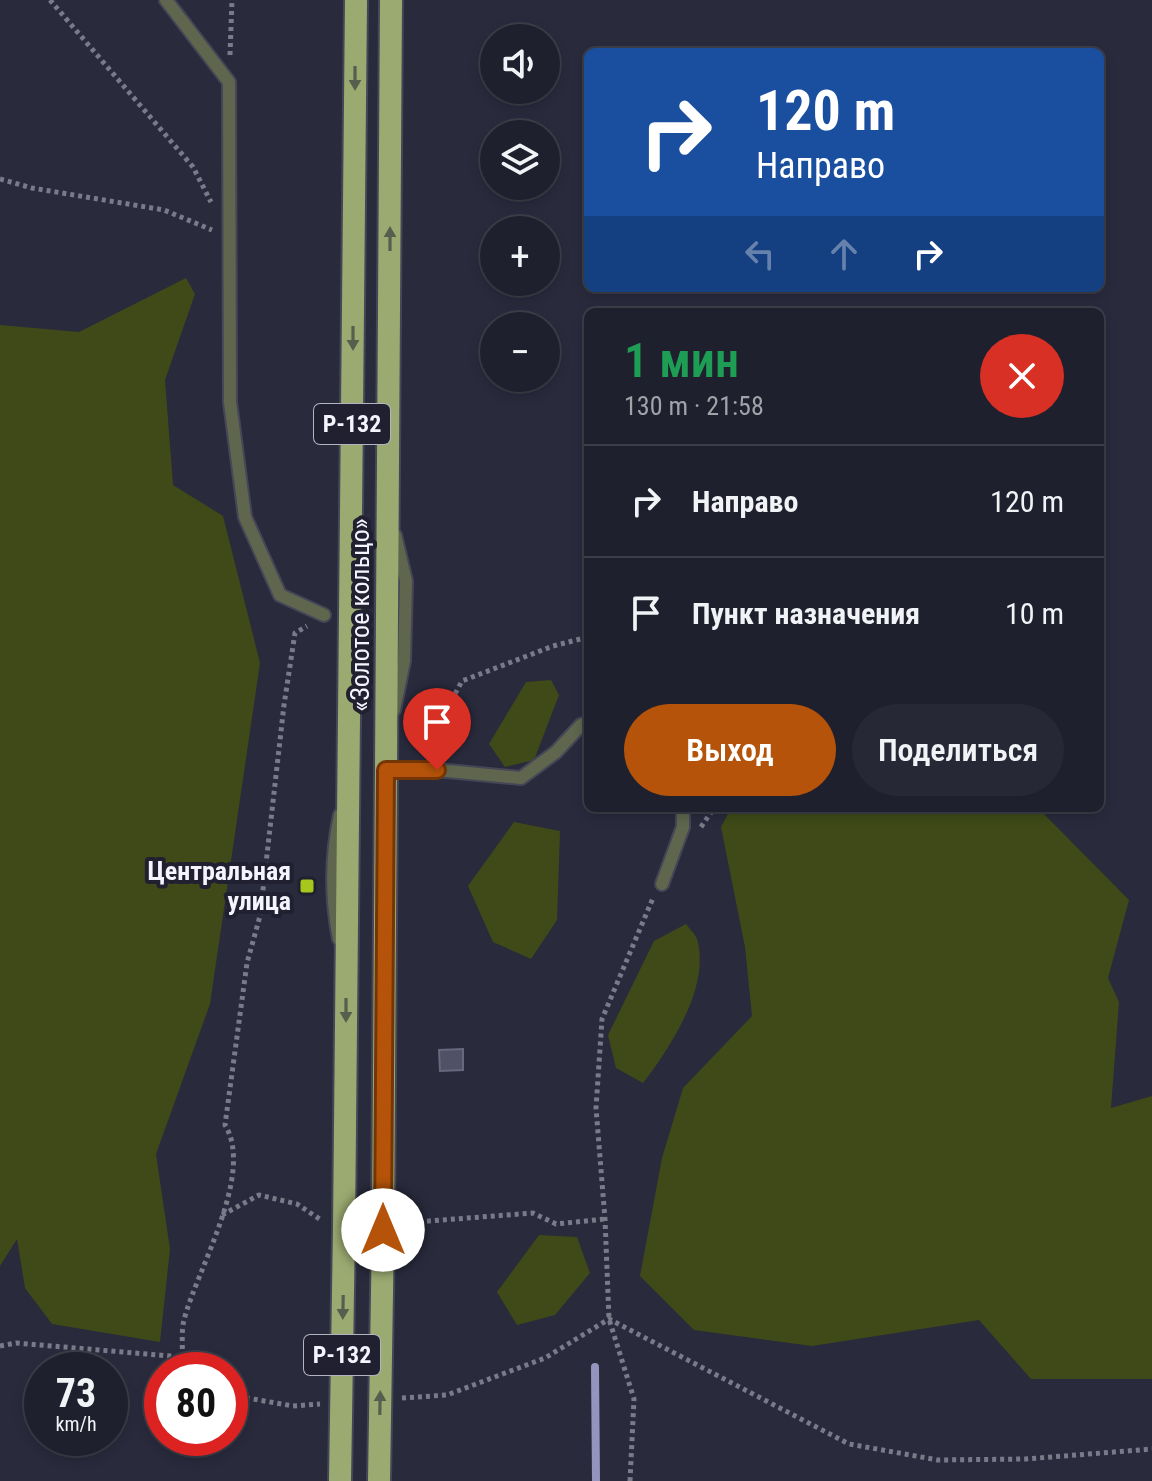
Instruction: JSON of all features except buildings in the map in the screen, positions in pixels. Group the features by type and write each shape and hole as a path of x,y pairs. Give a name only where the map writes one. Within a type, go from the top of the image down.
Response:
{"highway":[{"name":"«Золотое кольцо»","path":"336,1229 347,973 356,0"},
{"name":"«Золотое кольцо»","path":"391,0 386,770 392,1226"},
{"name":"Р-132","path":"379,1481 392,1226"},
{"name":"Р-132","path":"336,1229 340,1481"}],"lane":[{"path":"166,0 229,82 230,402 245,517 280,595 324,615"},
{"path":"386,770 437,770 521,778 556,752 584,724"},
{"path":"662,884 683,827 683,812"}],"path":[{"path":"50,0 193,167 229,237"},
{"path":"229,82 232,0"},
{"path":"0,179 32,188 164,210 229,237"},
{"path":"182,1352 183,1322 206,1266 231,1185 234,1139 225,1125 247,963 260,916 295,633 324,615"},
{"path":"437,770 437,727 462,681 553,646 584,638"},
{"path":"693,839 711,812"},
{"path":"630,1481 634,1399 609,1319 596,1108 602,1019 653,898 662,884"},
{"path":"221,1216 259,1195 297,1204 336,1229"},
{"path":"392,1226 533,1213 556,1224 605,1219"},
{"path":"401,1399 447,1395 545,1358 609,1319"},
{"path":"609,1319 849,1444 938,1460 1026,1459 1152,1449"},
{"path":"0,1346 16,1343 144,1354"},
{"path":"248,1398 293,1406 324,1404"}],"green space":[{"path":"186,278 195,294 165,380 173,485 223,516 260,663 210,1004 156,1154 170,1249 160,1342 52,1324 25,1288 17,1239 0,1266 0,325 79,332"},
{"path":"551,680 559,695 534,760 505,767 489,744 526,682"},
{"path":"729,812 1042,812 1129,900 1108,978 1119,1002 1111,1108 1152,1096 1152,1379 1031,1379 979,1320 812,1346 694,1330 640,1276 662,1158 683,1088 752,1016 745,947 721,827"},
{"path":"514,822 560,831 557,920 531,959 493,942 468,886"},
{"path":"686,924 697,939 700,957 693,996 676,1034 643,1083 616,1068 608,1035 654,941"},
{"path":"539,1235 577,1237 590,1273 555,1315 517,1325 497,1292"}],"waterway":[{"path":"595,1367 596,1481"}],"place":[{"name":"Центральная улица","path":"307,886"}],"route":[{"path":"383,1230 386,770 437,770"}]}
